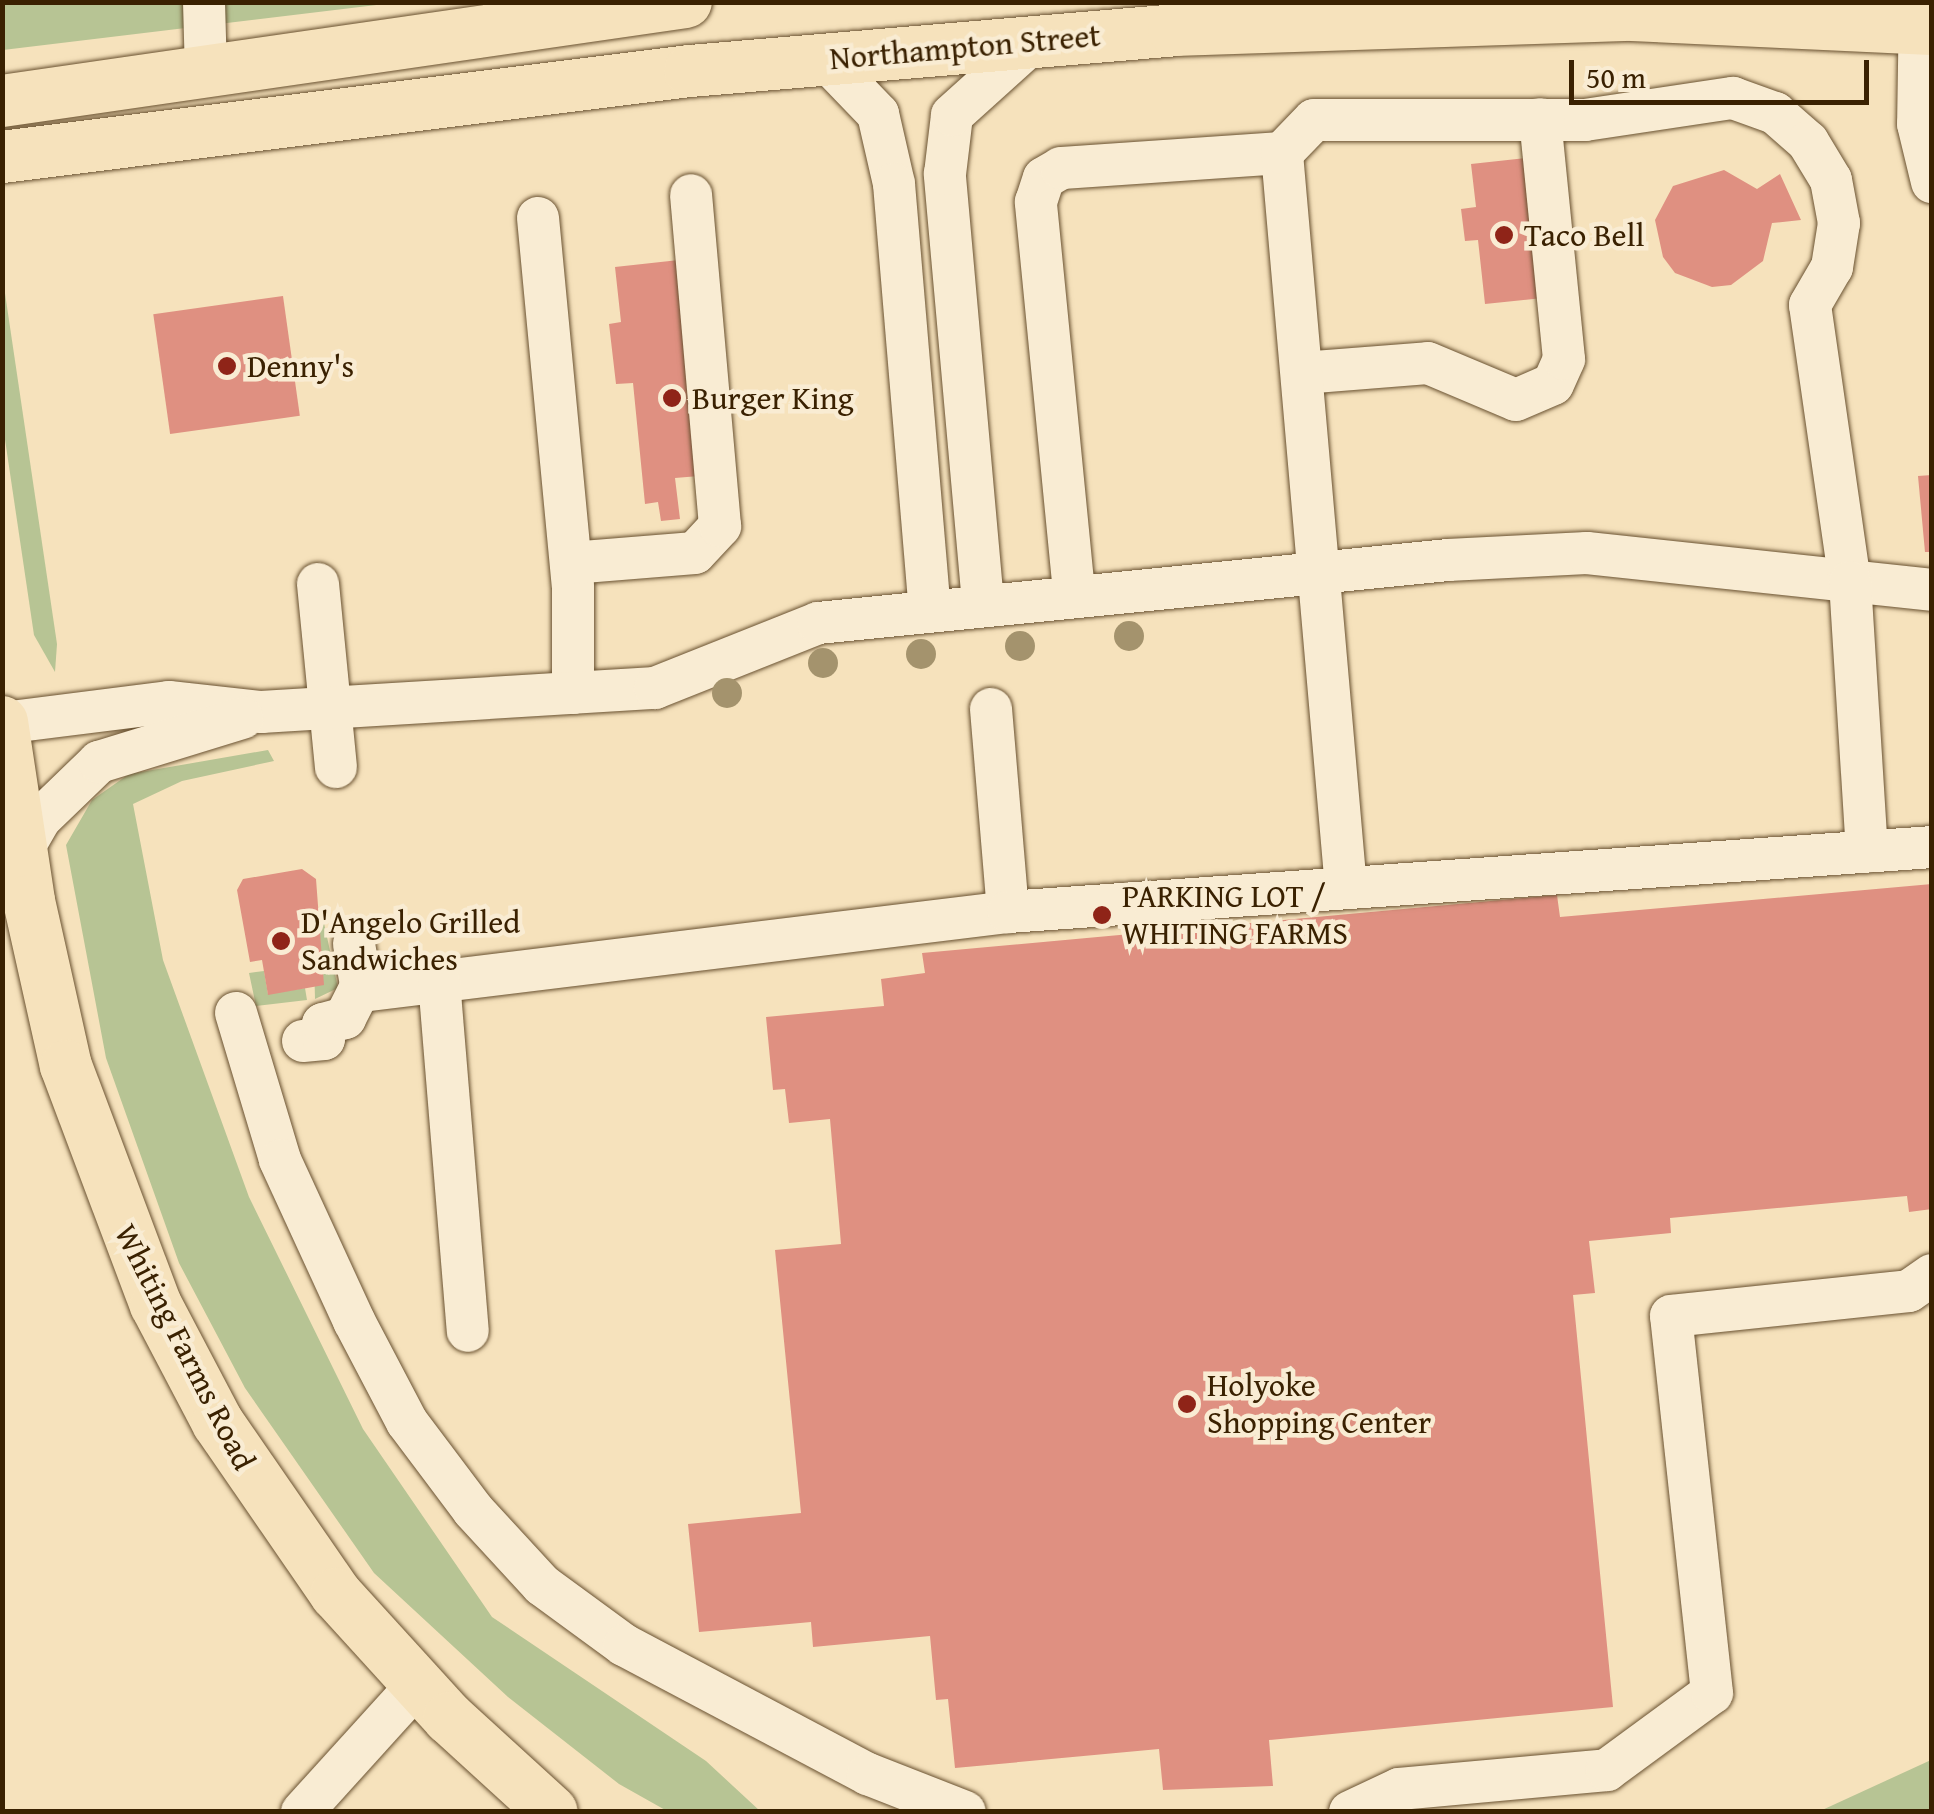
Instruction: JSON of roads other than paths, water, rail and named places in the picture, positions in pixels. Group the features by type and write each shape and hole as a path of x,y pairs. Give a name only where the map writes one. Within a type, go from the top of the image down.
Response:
{"main road":[{"path":"2,101 686,2"},
{"path":"428,102 576,58 1009,17 1032,22"},
{"name":"Northampton Street","path":"2,157 428,102 824,58 1032,22 1502,17 1924,20"},
{"name":"Whiting Farms Road","path":"3,722 21,852 66,1066 156,1306 255,1482 336,1594 416,1685 552,1812"}],"lane":[{"path":"204,2 206,73"},
{"path":"1924,20 1918,124 1932,182"},
{"path":"983,603 945,174 952,115 1032,22"},
{"path":"824,58 878,114 894,184 930,610"},
{"path":"1074,592 1036,202 1044,178 1061,168 1282,153 1314,120 1632,116 1689,99 1733,98 1775,113 1808,142 1831,180 1839,223 1832,267 1810,305 1850,582 1867,851"},
{"path":"1302,373 1414,381 1436,365 1516,400 1543,394 1562,372 1540,119"},
{"path":"1282,153 1346,888"},
{"path":"571,563 695,552 720,526 691,195"},
{"path":"538,218 571,563 573,692"},
{"path":"3,722 169,702 262,712 655,688 818,623 1074,592 1319,572 1587,554 1932,590"},
{"path":"318,584 336,767"},
{"path":"991,710 1008,912"},
{"path":"21,852 41,818 100,762 262,712"},
{"path":"360,990 1008,912 1932,846"},
{"path":"303,1041 324,1038 323,1024 345,1018 360,990 354,944"},
{"path":"439,981 468,1331"},
{"path":"236,1014 280,1160 354,1321 407,1422 472,1510 542,1585 624,1645 868,1774 965,1812"},
{"path":"1350,1812 1399,1789 1608,1770 1712,1693 1671,1316 1909,1291 1932,1275"},
{"path":"302,1812 416,1685"}],"place":[{"name":"Taco Bell","path":"1504,235"},
{"name":"Denny's","path":"227,366"},
{"name":"Burger King","path":"672,398"},
{"name":"PARKING LOT / WHITING FARMS","path":"1102,915"},
{"name":"D'Angelo Grilled Sandwiches","path":"281,941"},
{"name":"Holyoke Shopping Center","path":"1187,1404"}]}
